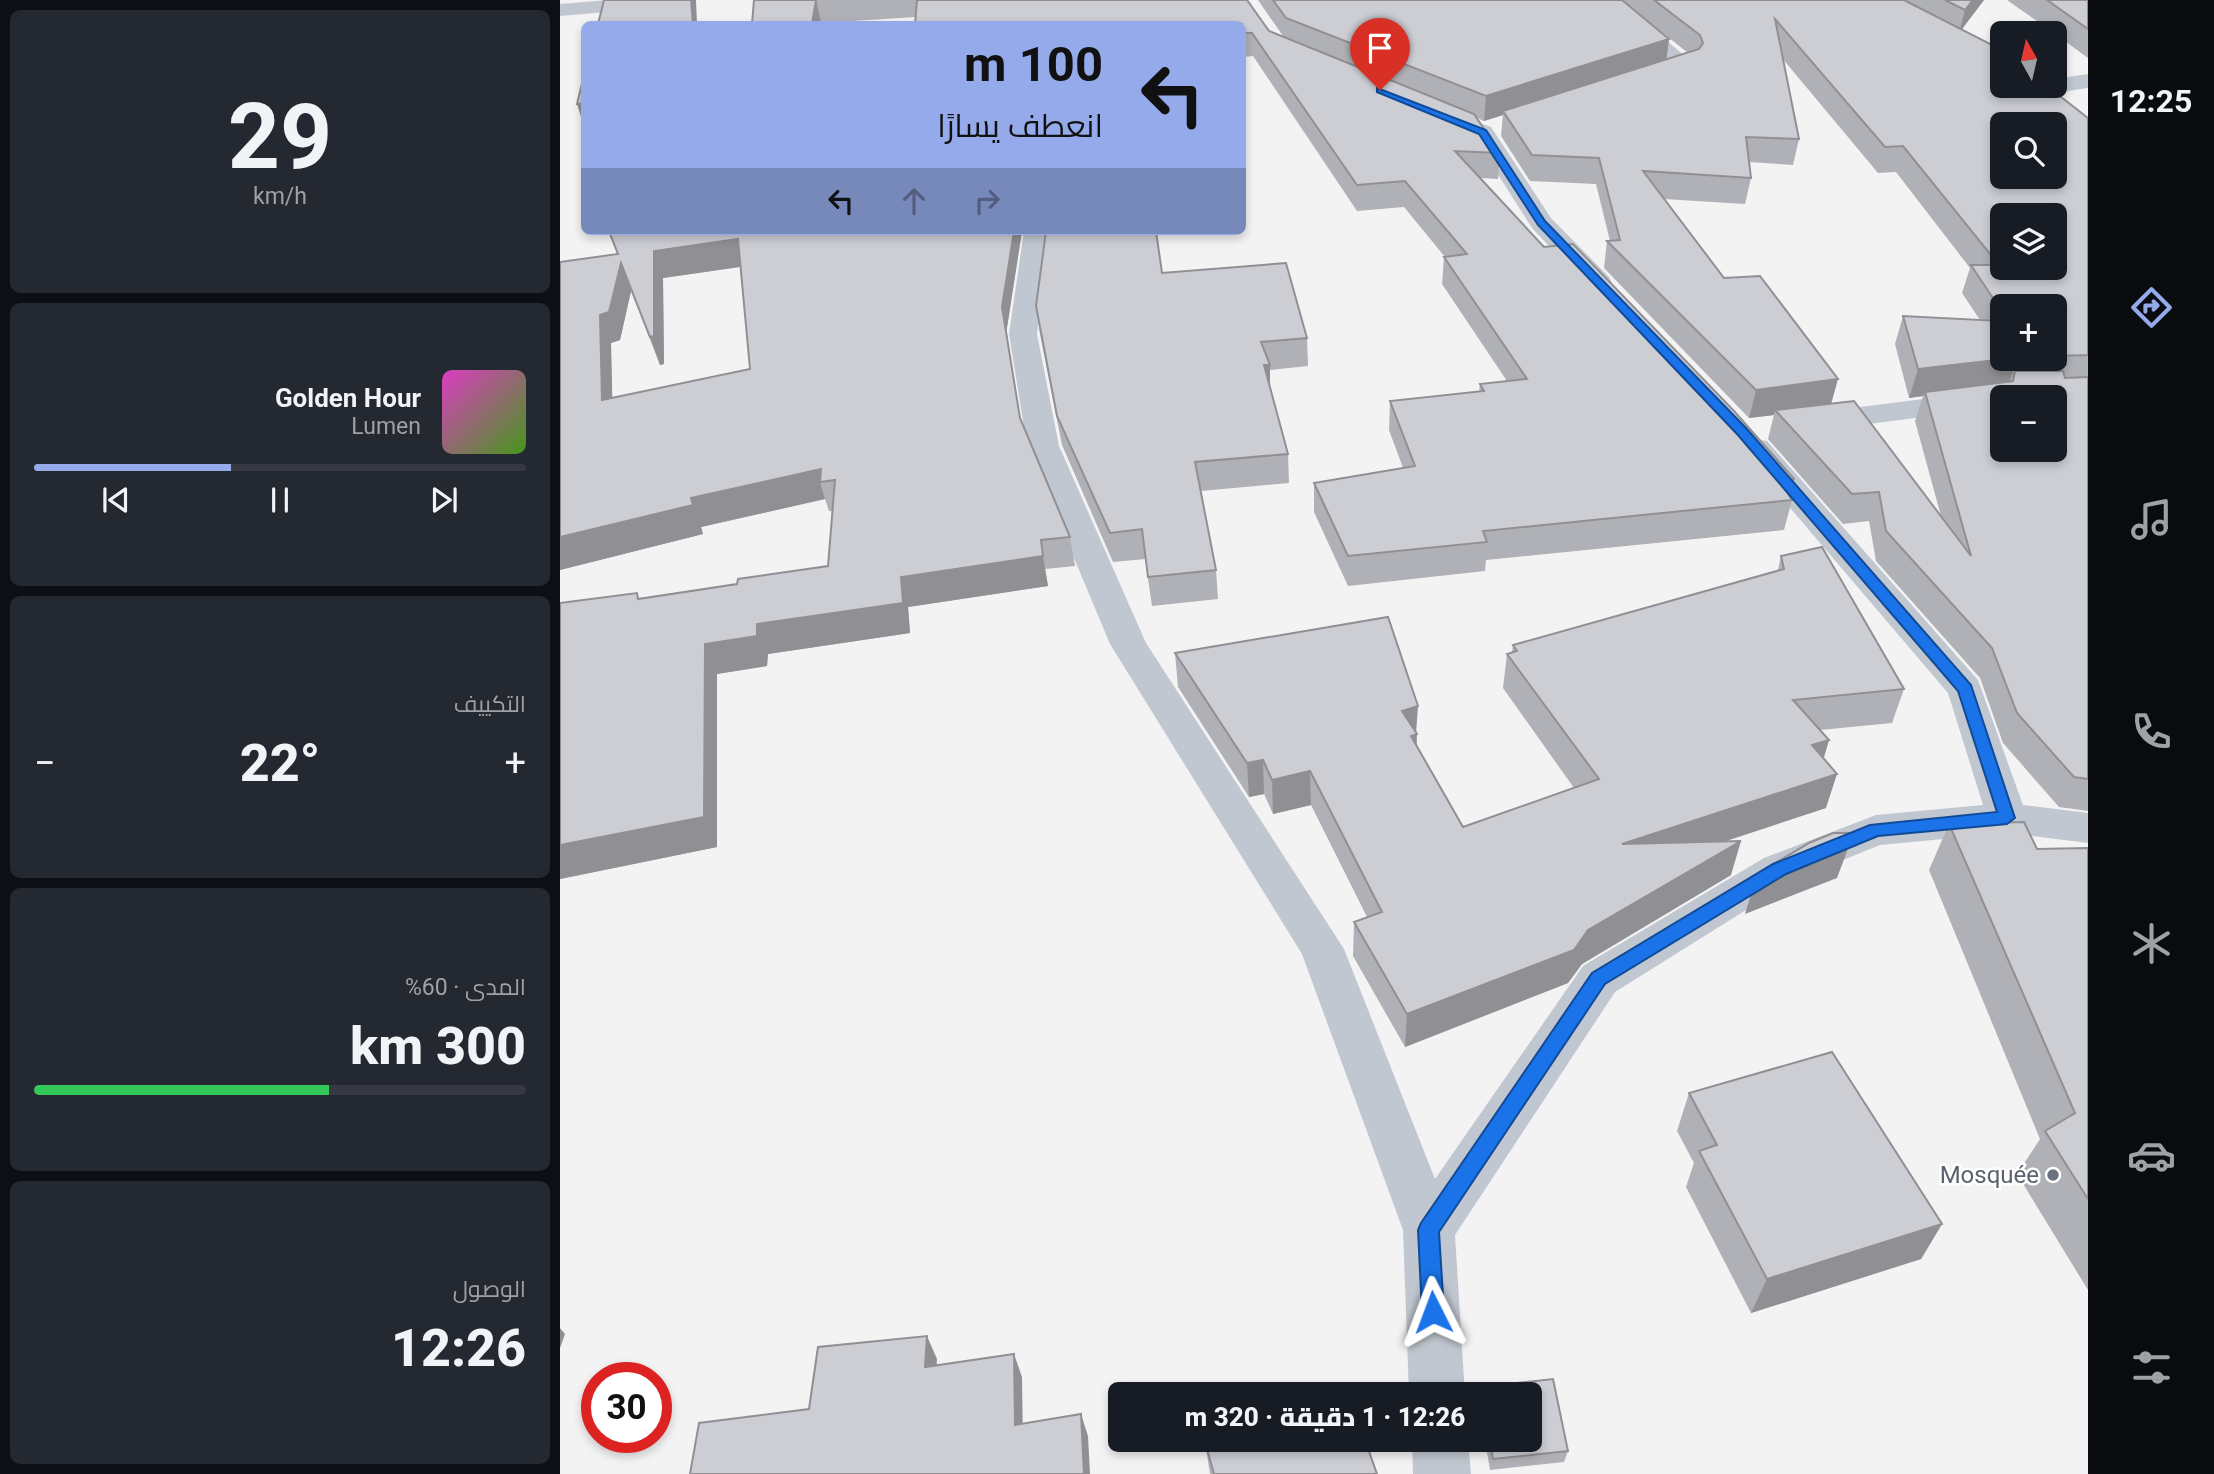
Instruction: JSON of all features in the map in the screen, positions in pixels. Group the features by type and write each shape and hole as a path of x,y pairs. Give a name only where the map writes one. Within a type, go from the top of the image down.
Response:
{"street":[{"path":"560,10 680,0"},
{"path":"1606,0 1686,66 1635,83"},
{"path":"2067,84 2088,82"},
{"path":"1432,111 1496,128 1541,223 1618,302"},
{"path":"1036,235 1023,334 1043,446 1128,644 1322,949 1429,1230 1436,1382"},
{"path":"1990,399 1756,426 1965,689 2007,818"},
{"path":"1429,1230 1599,979 1779,869 1876,830 2007,818 2088,828"},
{"path":"1440,1452 1441,1474"}],"building":[{"path":"604,0 691,0 693,21 599,21"},
{"path":"754,0 816,0 812,21 752,21"},
{"path":"917,0 1247,0 1269,31 1474,114 1500,153 1455,151 1544,247 1573,244 1734,411 1794,479 1783,486 1792,500 1483,531 1487,542 1348,556 1314,483 1415,466 1390,401 1484,391 1480,384 1527,379 1444,257 1467,254 1405,181 1357,185 1252,33 1246,33 1246,21 915,21"},
{"path":"1273,0 1622,0 1669,39 1486,96 1286,18"},
{"path":"1654,0 1904,0 1990,44 1990,98 2062,98 2088,118 2088,355 2067,356 2067,294 1990,294 1971,265 1990,265 1990,280 2067,280 2067,203 1990,203 1990,254 1903,146 1885,147 1775,19 1799,139 1746,137 1751,178 1643,171 1724,278 1760,276 1838,379 1756,390 1607,241 1620,240 1599,158 1532,155 1503,111 1699,49 1703,43 1700,35"},
{"path":"1945,0 1973,0 1965,10"},
{"path":"2047,0 2088,0 2088,29"},
{"path":"581,87 581,103 577,104"},
{"path":"611,235 1013,235 1002,307 1020,418 1070,537 1041,540 1043,556 901,577 903,603 757,624 757,636 705,644 704,817 560,845 560,603 637,593 638,599 737,584 738,579 828,566 835,480 820,482 821,469 691,498 693,505 560,537 560,262 618,254","holes":["738,239 750,369 602,400 600,315 609,312 621,263 650,337 654,336 654,251"]},
{"path":"1045,235 1157,235 1162,273 1286,263 1307,338 1261,342 1270,365 1264,365 1288,454 1195,462 1216,570 1148,577 1142,529 1110,533 1057,416 1036,306"},
{"path":"1903,316 1990,321 1990,361 1918,369"},
{"path":"2015,371 2063,371 2065,378 2088,377 2088,779 2074,777 2017,713 1992,648 1886,531 1879,492 1852,494 1775,410 1854,401 1971,556 1925,392 2013,381"},
{"path":"1822,547 1904,689 1793,700 1829,740 1812,745 1837,774 1622,844 1741,841 1588,930 1574,950 1407,1014 1354,922 1382,912 1310,771 1272,780 1263,760 1247,763 1175,653 1388,617 1418,706 1402,711 1417,734 1411,736 1463,827 1599,779 1507,654 1517,651 1513,645 1784,569 1781,556"},
{"path":"2024,822 2037,849 2088,848 2088,1199 2045,1131 2075,1113 1949,824"},
{"path":"1833,833 1851,833 1852,838 1757,874 1809,843"},
{"path":"1832,1052 1942,1224 1767,1279 1699,1151 1717,1145 1689,1093"},
{"path":"927,1336 925,1367 1014,1354 1015,1425 1081,1414 1084,1474 690,1474 699,1423 809,1409 818,1347"},
{"path":"1553,1379 1568,1451 1493,1459 1492,1452 1542,1452 1542,1382 1525,1382"},
{"path":"1208,1452 1369,1452 1377,1474 1214,1474"}],"place":[{"name":"Mosquée","path":"2053,1175"}],"route":[{"path":"1380,90 1483,132 1541,223 1741,431 1965,689 2007,818 1876,830 1779,869 1599,979 1429,1230 1433,1312"}]}
